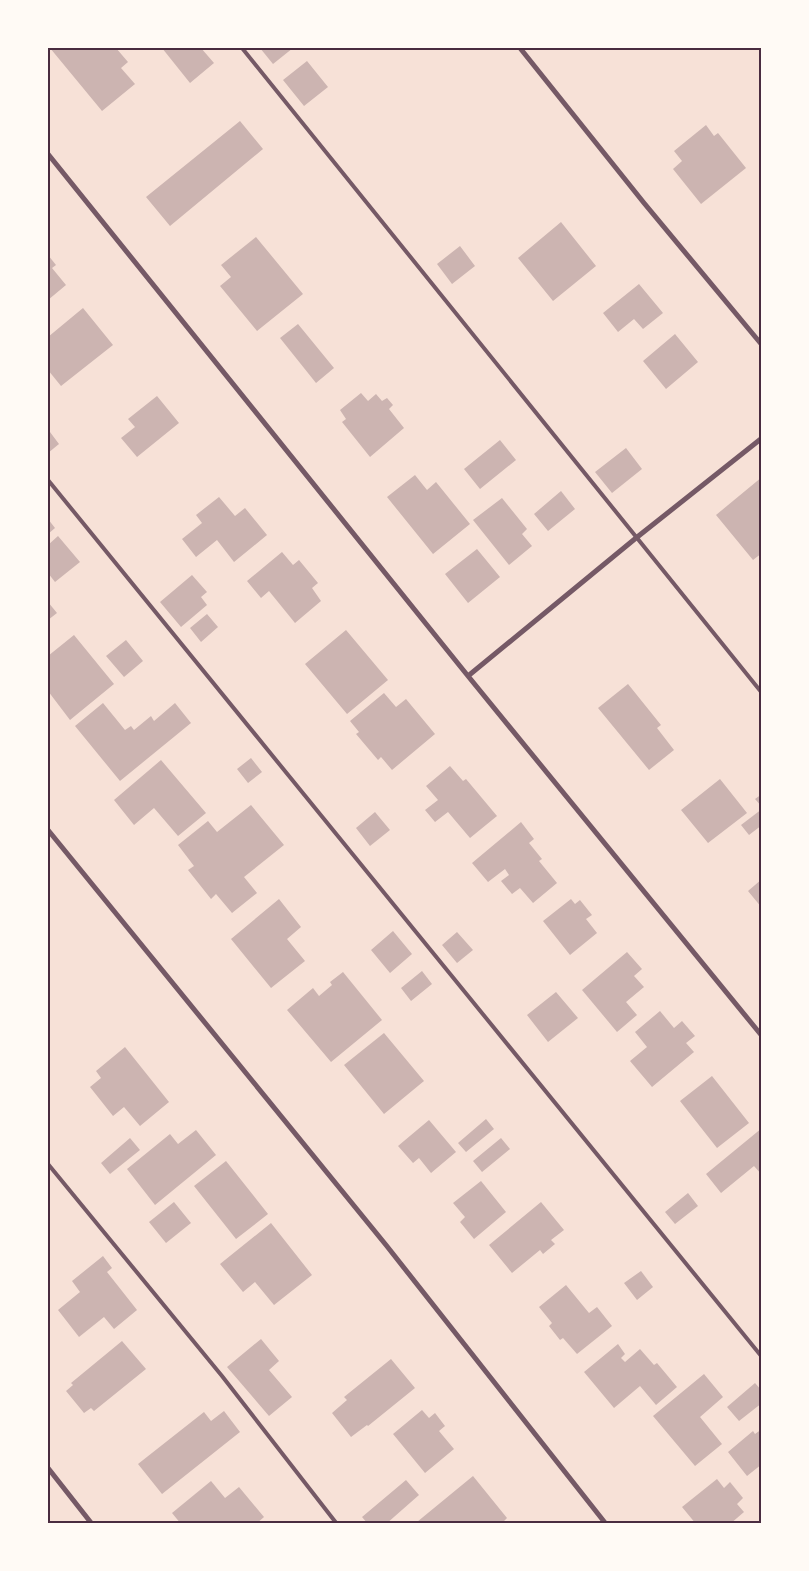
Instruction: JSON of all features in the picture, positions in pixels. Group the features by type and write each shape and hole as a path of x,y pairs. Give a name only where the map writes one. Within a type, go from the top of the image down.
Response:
{"street":[{"path":"520,48 644,203 762,345"},
{"path":"48,154 468,676 762,1036"},
{"path":"468,676 636,538 762,438"},
{"path":"48,830 386,1245 606,1524"},
{"path":"48,1468 92,1524"}],"lane":[{"path":"242,48 762,693"},
{"path":"48,480 762,1357"},
{"path":"48,1164 222,1376 337,1524"}],"building":[{"path":"50,48 116,48 128,62 121,68 135,84 102,111"},
{"path":"162,48 201,48 214,63 190,83"},
{"path":"260,48 293,48 273,64"},
{"path":"307,61 328,87 304,106 283,80"},
{"path":"240,121 263,149 170,226 146,197"},
{"path":"706,125 714,136 718,133 746,168 701,204 673,169 682,161 674,151"},
{"path":"561,222 596,266 553,301 518,258"},
{"path":"256,237 303,294 257,331 220,286 231,277 221,265"},
{"path":"460,246 475,266 452,284 437,264"},
{"path":"48,255 56,265 52,268 66,285 48,300"},
{"path":"639,284 663,313 643,329 634,319 618,332 603,313"},
{"path":"83,308 113,345 61,386 48,370 48,337"},
{"path":"298,324 334,368 316,383 280,338"},
{"path":"675,334 698,362 666,389 643,361"},
{"path":"361,393 368,401 376,394 382,401 387,398 393,405 389,409 404,428 370,457 342,422 346,419 340,410"},
{"path":"157,396 179,423 137,457 121,438 135,427 128,419"},
{"path":"50,432 59,444 48,453 48,434"},
{"path":"500,440 516,460 480,489 464,469"},
{"path":"626,448 642,469 612,493 595,472"},
{"path":"415,475 427,490 436,482 470,524 433,554 387,497"},
{"path":"762,477 762,553 753,560 716,515"},
{"path":"561,491 575,509 548,531 534,514"},
{"path":"219,497 235,516 245,508 267,535 234,562 217,540 196,557 182,539 202,523 196,515"},
{"path":"502,498 527,529 522,534 532,546 509,565 473,520"},
{"path":"48,519 55,528 48,534"},
{"path":"58,536 80,562 55,582 48,573 48,545"},
{"path":"477,549 500,577 468,603 445,574"},
{"path":"282,552 293,565 299,560 318,583 312,588 321,601 295,623 269,591 261,598 247,581"},
{"path":"192,575 207,592 201,597 207,605 181,627 160,602"},
{"path":"48,602 57,613 48,620"},
{"path":"207,614 218,627 201,642 190,628"},
{"path":"346,630 388,680 347,714 305,664"},
{"path":"74,635 114,684 70,720 48,691 48,656"},
{"path":"126,640 143,661 124,677 106,656"},
{"path":"628,684 661,725 657,728 674,750 649,770 598,708"},
{"path":"384,693 396,707 406,699 435,734 392,770 381,757 378,760 356,734 359,732 350,721"},
{"path":"103,703 125,730 131,726 134,730 151,716 154,721 175,703 191,723 120,781 75,726"},
{"path":"251,758 262,772 248,783 237,769"},
{"path":"161,760 206,813 178,836 154,808 134,825 114,800"},
{"path":"450,766 463,781 466,779 497,816 470,838 448,812 435,822 425,810 438,800 426,786"},
{"path":"720,779 747,813 708,843 681,810"},
{"path":"762,794 762,807 755,799"},
{"path":"251,805 284,845 244,877 257,893 232,913 216,894 211,899 188,870 194,866 178,845 208,821 217,832"},
{"path":"762,809 762,825 749,835 741,825"},
{"path":"375,812 390,830 370,846 356,828"},
{"path":"521,822 534,839 529,843 542,859 539,861 557,883 533,903 520,888 512,894 501,881 509,875 505,869 488,882 472,863"},
{"path":"762,879 762,908 748,891"},
{"path":"279,899 301,927 287,939 305,961 271,988 231,939"},
{"path":"571,899 575,904 580,900 592,915 586,919 597,933 570,955 543,921"},
{"path":"393,931 412,954 390,973 371,950"},
{"path":"457,932 473,950 457,963 442,945"},
{"path":"627,952 642,969 634,976 644,987 626,1002 637,1015 617,1032 582,990"},
{"path":"422,971 432,984 411,1001 401,988"},
{"path":"343,972 382,1020 331,1062 287,1010 313,988 319,996 332,985 330,982"},
{"path":"556,992 578,1018 548,1042 527,1015"},
{"path":"660,1011 674,1028 682,1021 695,1036 686,1043 694,1052 652,1087 630,1061 647,1047 635,1032"},
{"path":"384,1033 424,1081 384,1114 344,1065"},
{"path":"125,1047 169,1102 140,1126 124,1107 113,1116 90,1087 101,1078 96,1071"},
{"path":"712,1076 749,1123 717,1148 680,1101"},
{"path":"486,1119 494,1129 466,1152 458,1143"},
{"path":"429,1120 456,1152 431,1173 419,1158 413,1163 398,1146"},
{"path":"762,1128 762,1175 754,1166 721,1193 706,1174"},
{"path":"196,1130 216,1155 155,1205 127,1169 170,1134 178,1144"},
{"path":"130,1138 140,1150 110,1174 101,1163"},
{"path":"501,1138 510,1149 482,1172 473,1161"},
{"path":"226,1161 268,1214 236,1239 194,1186"},
{"path":"481,1181 506,1212 474,1239 460,1222 465,1217 453,1203"},
{"path":"688,1193 698,1206 675,1224 665,1212"},
{"path":"174,1202 191,1223 166,1243 149,1222"},
{"path":"541,1202 564,1230 551,1240 555,1244 543,1254 540,1250 512,1273 489,1245"},
{"path":"271,1223 312,1275 274,1305 255,1282 243,1292 220,1264"},
{"path":"103,1256 112,1268 107,1272 137,1310 114,1329 104,1317 79,1337 58,1310 80,1292 72,1281"},
{"path":"641,1271 653,1287 637,1300 624,1283"},
{"path":"566,1285 589,1313 597,1307 612,1326 577,1354 563,1338 560,1340 549,1326 552,1323 539,1307"},
{"path":"261,1339 279,1361 269,1370 292,1397 269,1416 227,1367"},
{"path":"122,1341 146,1369 94,1411 91,1408 84,1413 66,1391 73,1385 71,1383"},
{"path":"618,1344 625,1354 621,1358 625,1362 640,1349 654,1365 657,1363 677,1387 656,1405 640,1386 614,1408 584,1372"},
{"path":"391,1359 415,1388 368,1426 351,1437 332,1413 347,1400 344,1397"},
{"path":"704,1374 723,1397 700,1417 722,1444 695,1466 653,1416"},
{"path":"755,1383 762,1391 762,1403 739,1421 727,1407"},
{"path":"422,1410 429,1418 435,1413 445,1426 439,1431 454,1449 425,1473 393,1434"},
{"path":"224,1411 240,1432 162,1494 138,1464 204,1412 211,1421"},
{"path":"762,1429 762,1464 747,1476 728,1452 753,1431 755,1434"},
{"path":"473,1476 507,1518 501,1524 419,1524 417,1522"},
{"path":"717,1479 724,1488 730,1482 743,1498 737,1504 744,1512 730,1524 696,1524 682,1507"},
{"path":"406,1480 419,1495 386,1524 368,1524 362,1517"},
{"path":"211,1481 225,1498 239,1487 264,1517 256,1524 181,1524 172,1513"}]}
